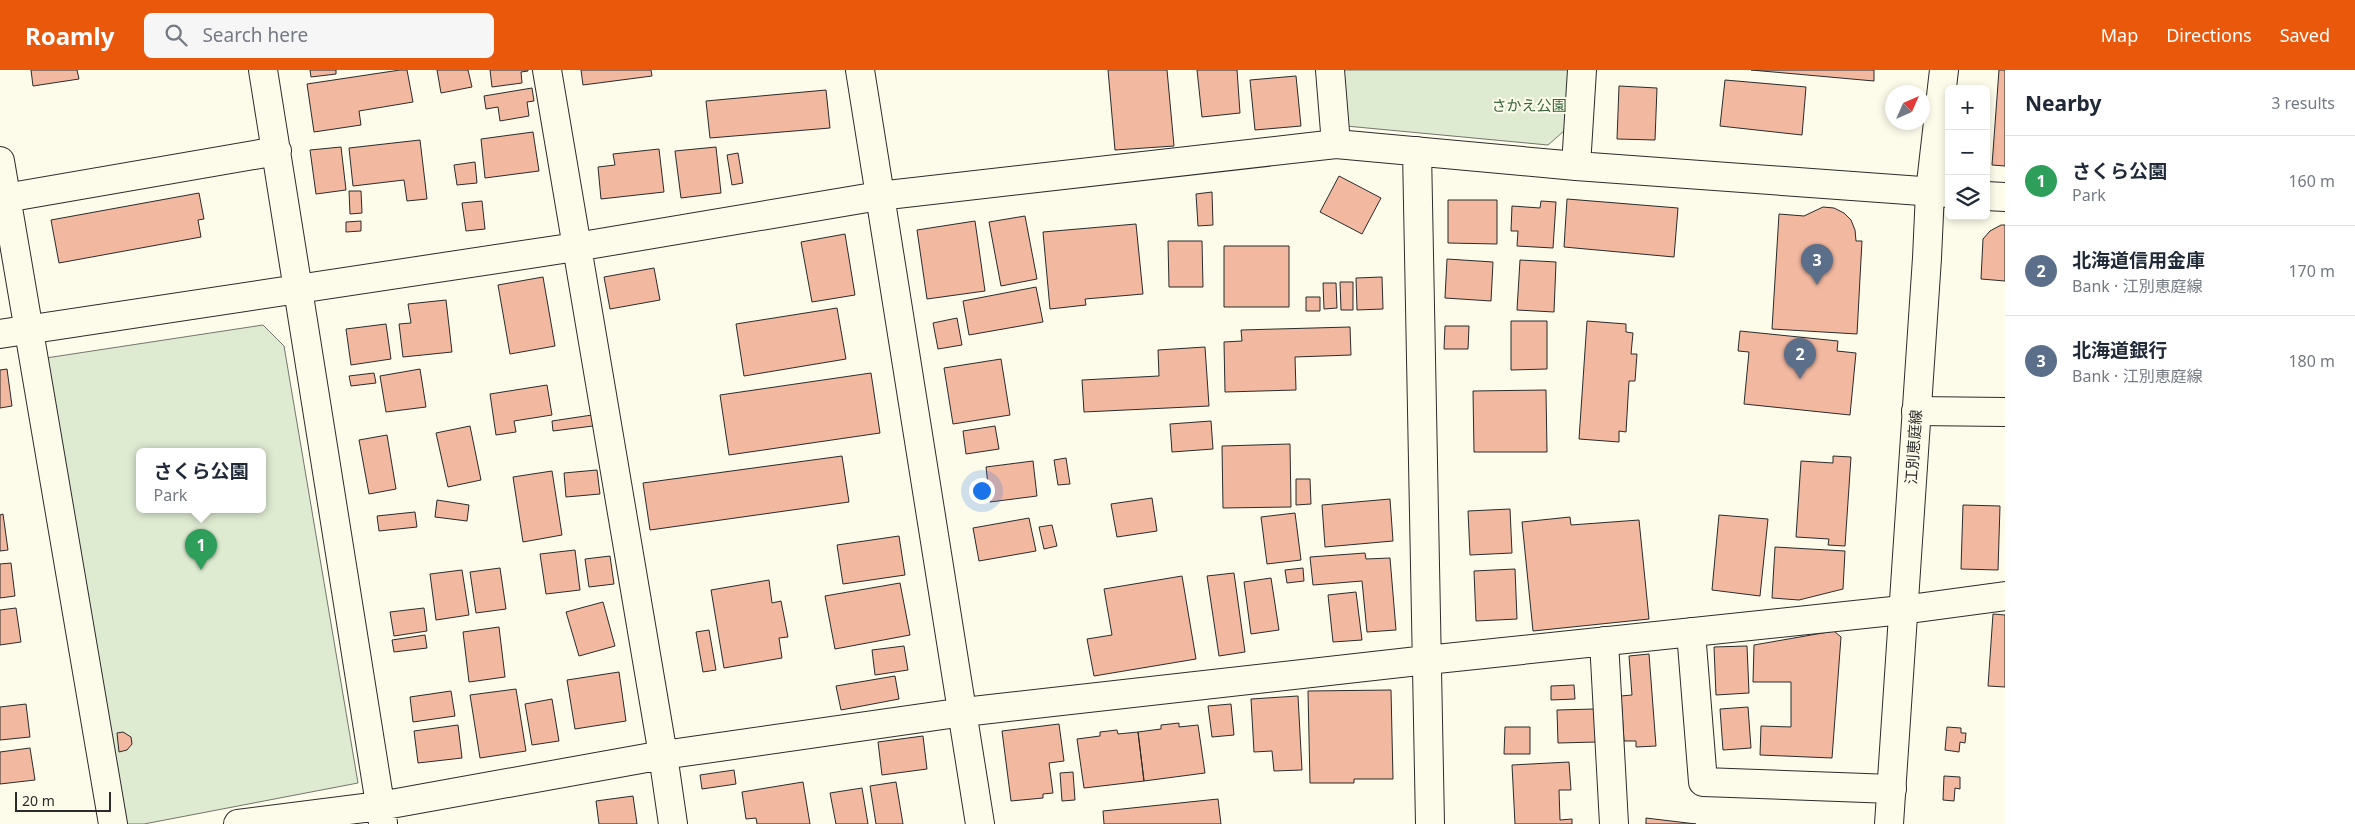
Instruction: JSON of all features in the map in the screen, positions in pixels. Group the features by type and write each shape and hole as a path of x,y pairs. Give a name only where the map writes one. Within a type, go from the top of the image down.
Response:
{"street":[{"path":"264,70 382,815"},
{"path":"547,70 663,755 673,824"},
{"path":"860,70 964,712 980,824"},
{"path":"1330,70 1336,144"},
{"path":"1576,166 1582,70"},
{"name":"江別恵庭線","path":"1889,824 1916,411 1939,192 1944,70"},
{"path":"0,334 576,247 879,196 1336,144 1576,166 1939,192"},
{"path":"3,198 277,151"},
{"path":"1417,152 1430,824"},
{"path":"0,161 3,198 113,824"},
{"path":"1990,196 2005,197"},
{"path":"1916,411 2005,412"},
{"path":"238,824 382,815 663,755 964,712 1427,660 1902,610 2005,596"},
{"path":"1691,632 1703,782 1892,789"},
{"path":"1604,641 1614,824"}],"green space":[{"name":"さかえ公園","path":"1342,70 1569,70 1565,130 1548,145 1346,126"},
{"path":"263,325 284,346 358,783 144,824 119,824 46,358"}],"building":[{"path":"31,70 77,70 79,79 33,86"},
{"path":"310,70 336,70 336,74 311,77"},
{"path":"407,70 413,102 359,111 361,125 314,132 307,84"},
{"path":"437,70 468,70 472,87 441,93"},
{"path":"490,70 528,71 521,72 522,83 492,87"},
{"path":"581,70 651,70 652,76 583,85"},
{"path":"1108,70 1167,70 1174,146 1115,150"},
{"path":"1197,70 1237,70 1240,113 1202,117"},
{"path":"1751,70 1874,70 1874,81"},
{"path":"1999,70 2005,70 2005,166 1992,165"},
{"path":"1296,76 1301,126 1255,130 1250,80"},
{"path":"1725,80 1806,87 1802,135 1720,126"},
{"path":"1619,86 1657,88 1655,140 1617,139"},
{"path":"532,88 534,101 527,102 529,116 500,121 498,107 486,109 484,96"},
{"path":"826,90 830,128 710,138 706,101"},
{"path":"533,132 539,171 485,178 481,139"},
{"path":"420,140 427,199 407,201 404,180 353,186 349,148"},
{"path":"341,147 346,190 316,194 310,150"},
{"path":"716,147 721,193 681,198 675,151"},
{"path":"659,149 664,192 601,199 598,167 615,165 613,154"},
{"path":"738,153 743,183 732,185 727,155"},
{"path":"475,162 477,183 457,185 454,165"},
{"path":"1339,176 1381,198 1362,234 1320,212"},
{"path":"349,191 361,191 362,213 350,214"},
{"path":"1212,192 1213,225 1198,226 1196,194"},
{"path":"199,193 204,219 198,220 201,237 59,263 51,220"},
{"path":"1567,199 1678,208 1674,257 1564,247"},
{"path":"1448,200 1497,200 1497,244 1448,243"},
{"path":"482,201 485,229 466,231 462,203"},
{"path":"1541,201 1556,202 1553,248 1517,246 1518,231 1511,231 1512,206 1540,208"},
{"path":"1823,207 1834,208 1844,213 1851,220 1855,230 1856,241 1862,241 1857,334 1772,329 1779,214 1804,216"},
{"path":"1025,216 1037,279 1001,286 989,222"},
{"path":"361,221 361,231 346,232 346,222"},
{"path":"975,221 985,291 927,299 917,230"},
{"path":"1136,224 1143,294 1085,299 1086,305 1050,309 1043,232"},
{"path":"2005,225 2005,281 1981,279 1983,239 1990,231"},
{"path":"845,234 855,295 812,302 801,242"},
{"path":"1168,241 1202,241 1203,287 1169,287"},
{"path":"1224,246 1289,246 1289,307 1224,307"},
{"path":"1447,259 1493,262 1491,301 1445,298"},
{"path":"1520,260 1556,262 1554,312 1517,310"},
{"path":"654,268 660,300 610,309 604,277"},
{"path":"543,277 555,346 510,354 498,285"},
{"path":"1382,277 1383,309 1357,310 1356,278"},
{"path":"1340,282 1353,282 1353,310 1341,310"},
{"path":"1323,283 1336,283 1337,308 1324,309"},
{"path":"1036,287 1043,322 969,335 963,301"},
{"path":"1306,297 1320,297 1320,311 1306,311"},
{"path":"446,300 452,352 403,357 399,324 411,323 408,304"},
{"path":"837,308 846,359 744,376 736,324"},
{"path":"957,318 962,345 938,349 933,323"},
{"path":"1511,321 1547,321 1547,369 1511,370"},
{"path":"1587,321 1626,324 1626,332 1633,333 1631,354 1637,354 1635,381 1629,381 1626,432 1619,431 1619,442 1579,439"},
{"path":"386,324 391,359 351,365 346,329"},
{"path":"1445,326 1469,326 1468,349 1444,349"},
{"path":"1350,327 1351,355 1295,357 1296,390 1225,392 1224,342 1242,341 1241,330"},
{"path":"1740,331 1838,341 1837,351 1856,353 1850,415 1744,404 1749,352 1738,351"},
{"path":"1205,347 1209,406 1084,412 1082,380 1159,376 1158,350"},
{"path":"1001,359 1010,415 953,424 944,368"},
{"path":"7,369 12,406 0,408 0,370"},
{"path":"420,369 426,407 386,412 380,376"},
{"path":"374,373 376,383 351,386 349,376"},
{"path":"871,373 880,433 729,455 720,395"},
{"path":"547,385 552,415 514,421 516,432 496,435 490,394"},
{"path":"1546,390 1547,452 1474,452 1473,391"},
{"path":"592,415 593,426 553,431 552,421"},
{"path":"1211,421 1213,449 1172,452 1170,424"},
{"path":"470,426 481,480 448,487 436,433"},
{"path":"995,426 999,449 966,454 963,431"},
{"path":"387,435 396,489 369,494 359,440"},
{"path":"1290,444 1291,507 1223,508 1222,446"},
{"path":"842,456 849,502 650,530 643,483"},
{"path":"1833,456 1851,457 1845,546 1828,545 1829,539 1796,537 1801,461 1833,463"},
{"path":"1066,458 1070,484 1058,485 1054,460"},
{"path":"1033,461 1037,496 990,502 986,467"},
{"path":"597,470 600,494 566,497 564,473"},
{"path":"552,471 562,535 523,542 513,477"},
{"path":"1296,479 1310,479 1311,504 1296,505"},
{"path":"1152,498 1157,531 1117,537 1111,504"},
{"path":"1390,499 1393,541 1325,547 1322,505"},
{"path":"437,500 469,505 467,521 435,517"},
{"path":"1963,505 2000,506 1998,570 1961,569"},
{"path":"1510,509 1512,553 1470,555 1468,511"},
{"path":"415,512 417,527 379,531 377,516"},
{"path":"1295,513 1301,560 1267,564 1261,517"},
{"path":"3,514 8,550 0,551 0,515"},
{"path":"1719,515 1768,519 1760,596 1712,590"},
{"path":"1570,517 1571,525 1639,520 1649,619 1533,631 1522,522"},
{"path":"1029,518 1036,551 979,561 973,528"},
{"path":"1052,525 1057,546 1044,549 1039,527"},
{"path":"899,536 905,575 843,584 837,545"},
{"path":"1775,547 1845,551 1843,589 1799,600 1772,598"},
{"path":"575,550 580,590 546,594 540,554"},
{"path":"1365,553 1366,559 1390,558 1396,630 1367,632 1362,581 1313,585 1310,557"},
{"path":"610,556 614,584 589,587 585,559"},
{"path":"11,563 15,596 0,598 0,564"},
{"path":"500,568 506,609 476,613 470,572"},
{"path":"1303,568 1304,581 1287,583 1285,570"},
{"path":"1515,569 1517,619 1476,621 1474,571"},
{"path":"462,570 469,615 436,620 430,574"},
{"path":"1234,573 1245,652 1219,656 1207,576"},
{"path":"1182,576 1196,659 1094,676 1087,639 1112,635 1104,589"},
{"path":"1271,578 1279,630 1251,634 1244,582"},
{"path":"769,580 772,603 781,601 788,637 779,638 782,658 724,668 711,590"},
{"path":"900,583 910,635 835,649 825,596"},
{"path":"1356,592 1362,640 1333,642 1328,595"},
{"path":"603,602 615,646 579,656 566,612"},
{"path":"16,608 21,642 0,645 0,610"},
{"path":"424,608 427,631 394,636 390,612"},
{"path":"1993,614 2005,615 2005,687 1988,686"},
{"path":"499,627 505,677 469,682 463,632"},
{"path":"709,630 716,670 703,672 696,632"},
{"path":"1834,631 1841,637 1832,758 1760,755 1761,726 1791,727 1791,682 1753,682 1754,645"},
{"path":"425,635 427,648 394,652 392,640"},
{"path":"904,646 908,670 875,675 872,650"},
{"path":"1747,646 1749,693 1716,695 1714,647"},
{"path":"1649,654 1656,746 1636,747 1636,741 1624,741 1621,696 1632,695 1629,656"},
{"path":"619,672 626,721 575,729 567,680"},
{"path":"895,676 899,699 841,710 836,686"},
{"path":"1574,685 1575,699 1551,700 1551,686"},
{"path":"516,689 526,751 480,758 470,695"},
{"path":"1391,690 1393,779 1354,779 1354,783 1310,783 1308,691"},
{"path":"451,691 455,716 413,722 410,697"},
{"path":"1298,696 1302,770 1274,771 1272,751 1254,752 1251,699"},
{"path":"552,699 559,741 532,745 525,704"},
{"path":"26,704 30,737 0,740 0,707"},
{"path":"1231,704 1234,735 1212,737 1208,706"},
{"path":"1748,707 1751,748 1723,750 1720,709"},
{"path":"1595,709 1597,742 1558,743 1557,710"},
{"path":"1179,723 1179,727 1198,725 1205,773 1144,781 1138,732 1161,729 1161,725"},
{"path":"1059,724 1064,761 1049,763 1053,793 1043,794 1043,798 1011,801 1002,731"},
{"path":"458,725 462,758 418,763 414,731"},
{"path":"1505,727 1530,727 1530,754 1504,754"},
{"path":"1947,727 1961,728 1961,733 1966,733 1965,743 1960,742 1959,752 1945,750"},
{"path":"1117,730 1118,734 1138,732 1144,781 1084,788 1077,739 1100,736 1100,732"},
{"path":"123,732 131,737 132,744 127,750 119,752 117,733"},
{"path":"923,736 927,769 882,775 878,742"},
{"path":"30,748 35,780 0,784 0,752"},
{"path":"1569,762 1571,790 1559,790 1560,820 1572,819 1572,824 1515,824 1512,765"},
{"path":"734,770 736,784 702,789 700,775"},
{"path":"1073,772 1075,800 1062,801 1060,773"},
{"path":"1944,776 1960,777 1960,789 1955,788 1954,801 1943,800"},
{"path":"803,782 810,824 757,824 756,818 746,819 742,792"},
{"path":"896,782 903,824 876,824 870,786"},
{"path":"862,788 868,824 836,824 830,793"},
{"path":"633,796 637,824 599,824 596,801"},
{"path":"1218,799 1221,824 1104,824 1103,811"},
{"path":"1646,818 1696,824 1646,824"}],"place":[{"name":"北海道銀行","path":"1817,285"},
{"name":"北海道信用金庫","path":"1800,379"},
{"name":"さくら公園","path":"201,570"}]}
